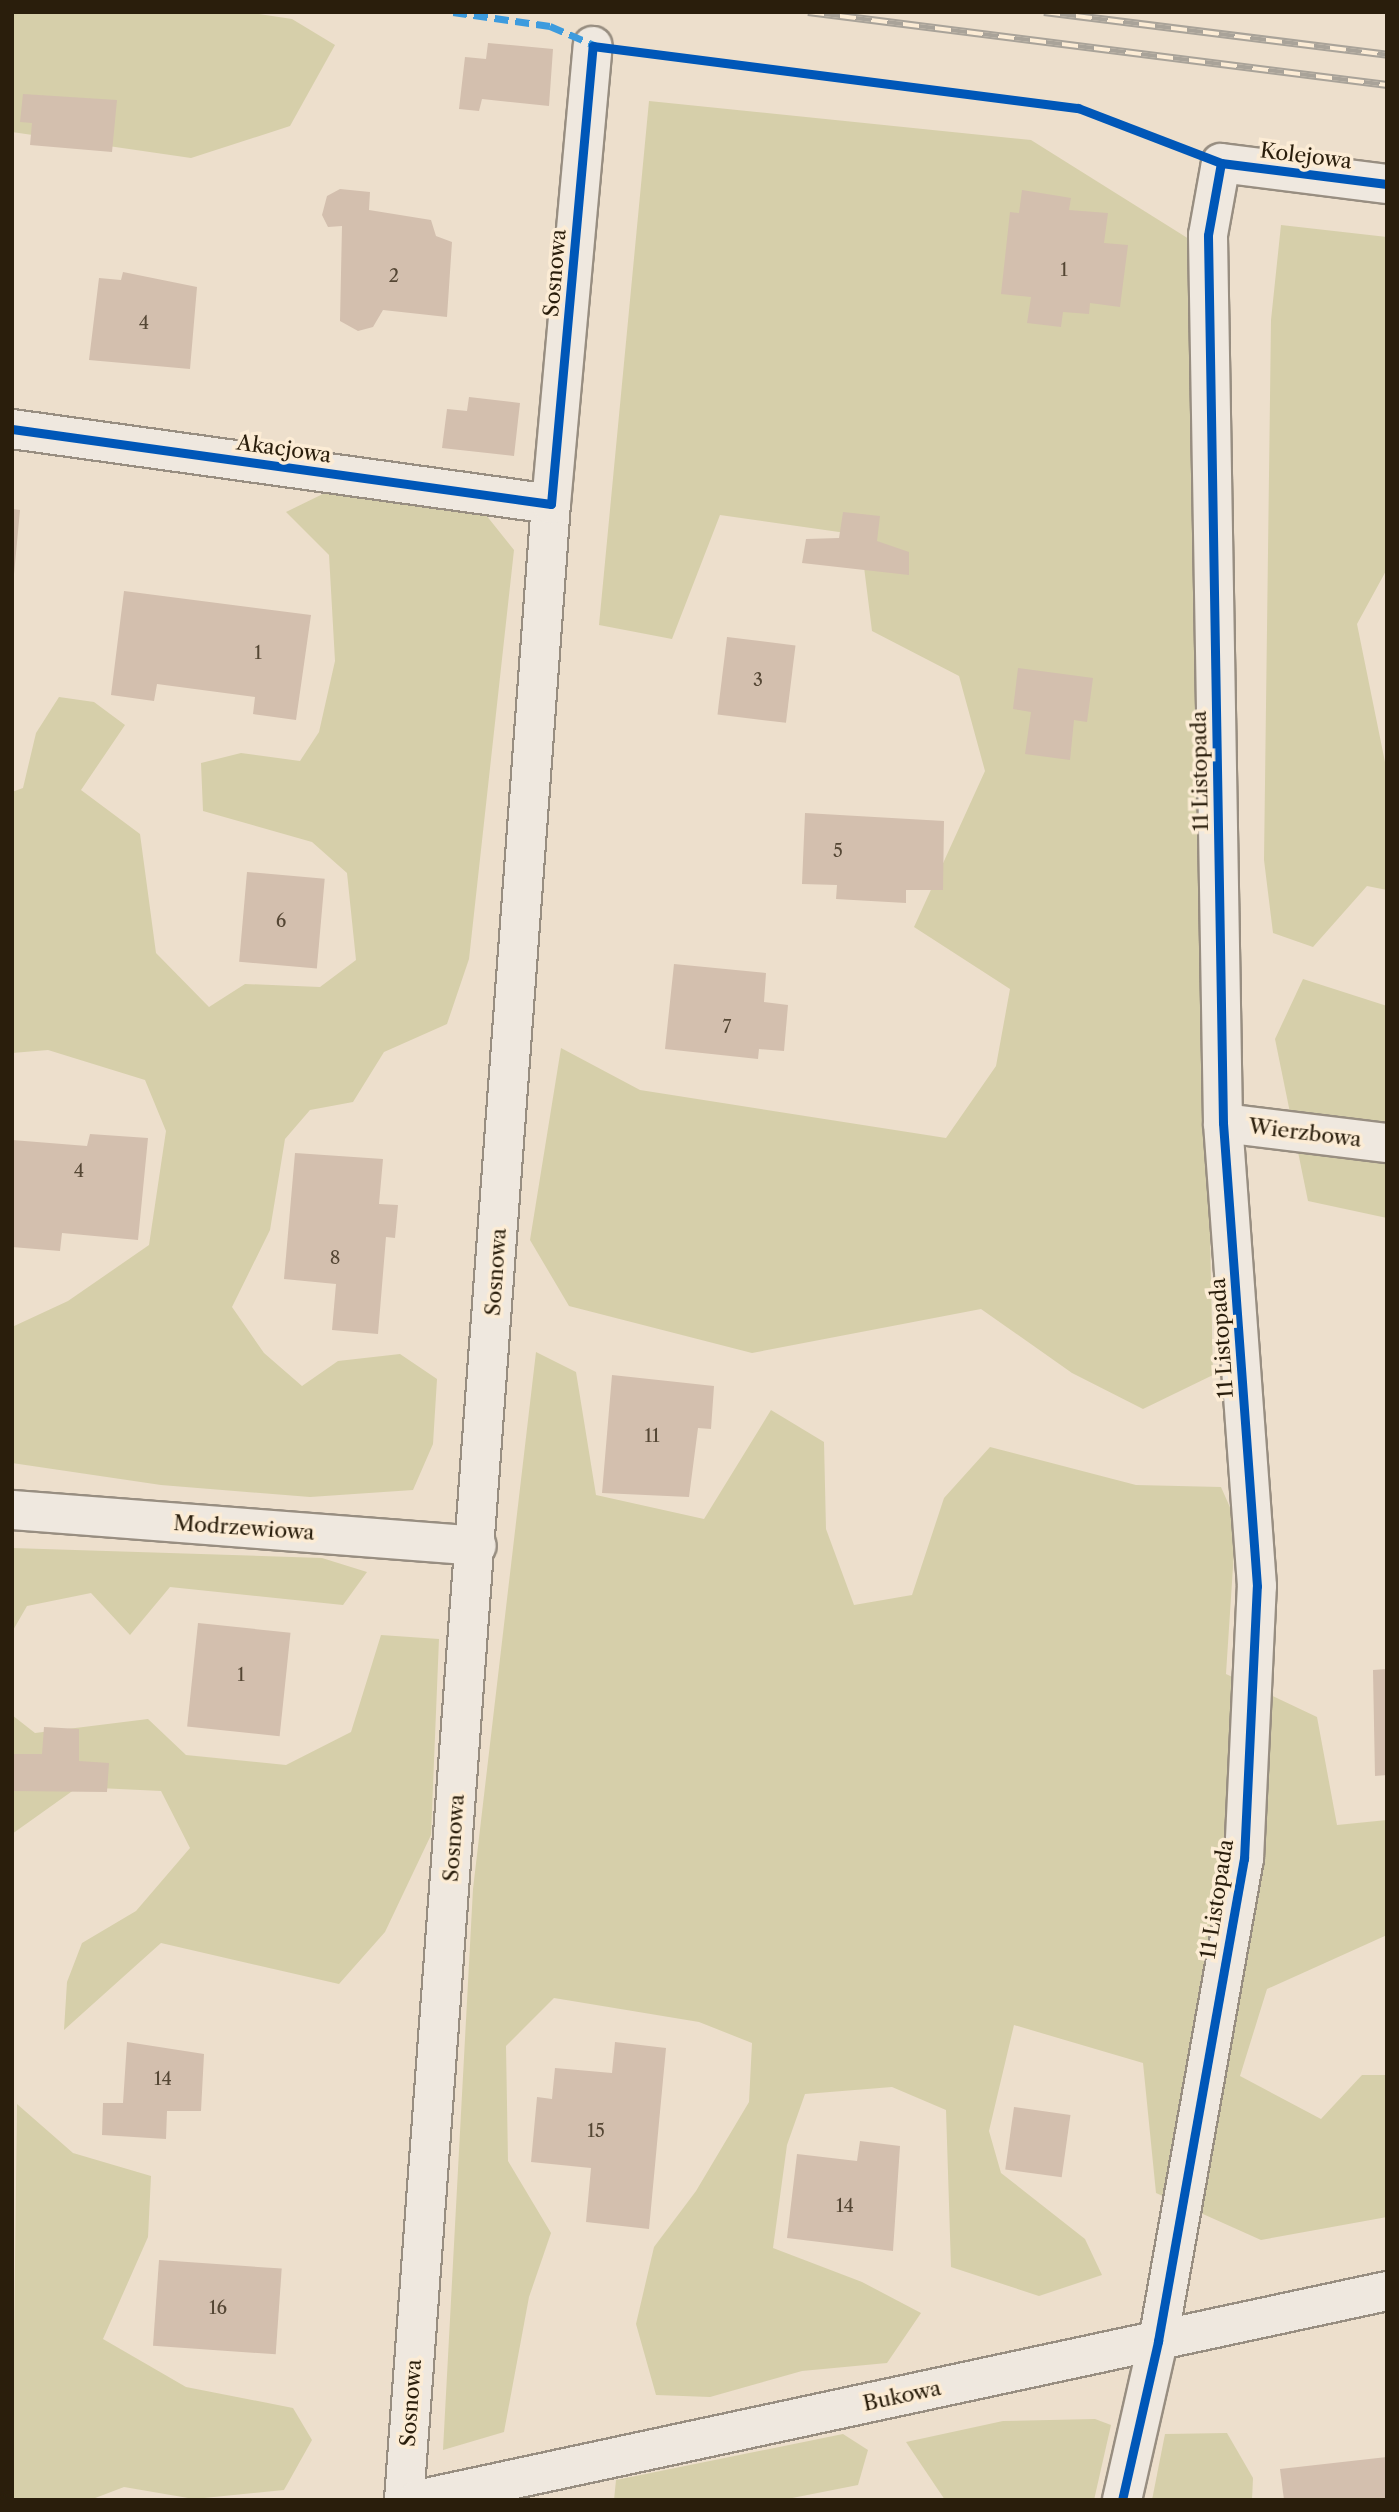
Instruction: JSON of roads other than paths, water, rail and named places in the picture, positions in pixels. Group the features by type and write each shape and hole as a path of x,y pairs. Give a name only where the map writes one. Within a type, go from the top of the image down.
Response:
{"street":[{"name":"Sosnowa","path":"404,2500 477,1546 551,504 593,46"},
{"name":"Kolejowa","path":"1221,163 1387,184"},
{"name":"11 Listopada","path":"1122,2500 1158,2341 1244,1859 1257,1586 1223,1123 1208,235 1221,163"},
{"name":"Akacjowa","path":"12,429 551,504"},
{"name":"Wierzbowa","path":"1223,1123 1387,1143"},
{"name":"Modrzewiowa","path":"12,1510 477,1546"},
{"name":"Bukowa","path":"417,2500 1387,2291"}],"railway":[{"path":"808,12 1387,85"},
{"path":"1044,12 1387,55"}]}
